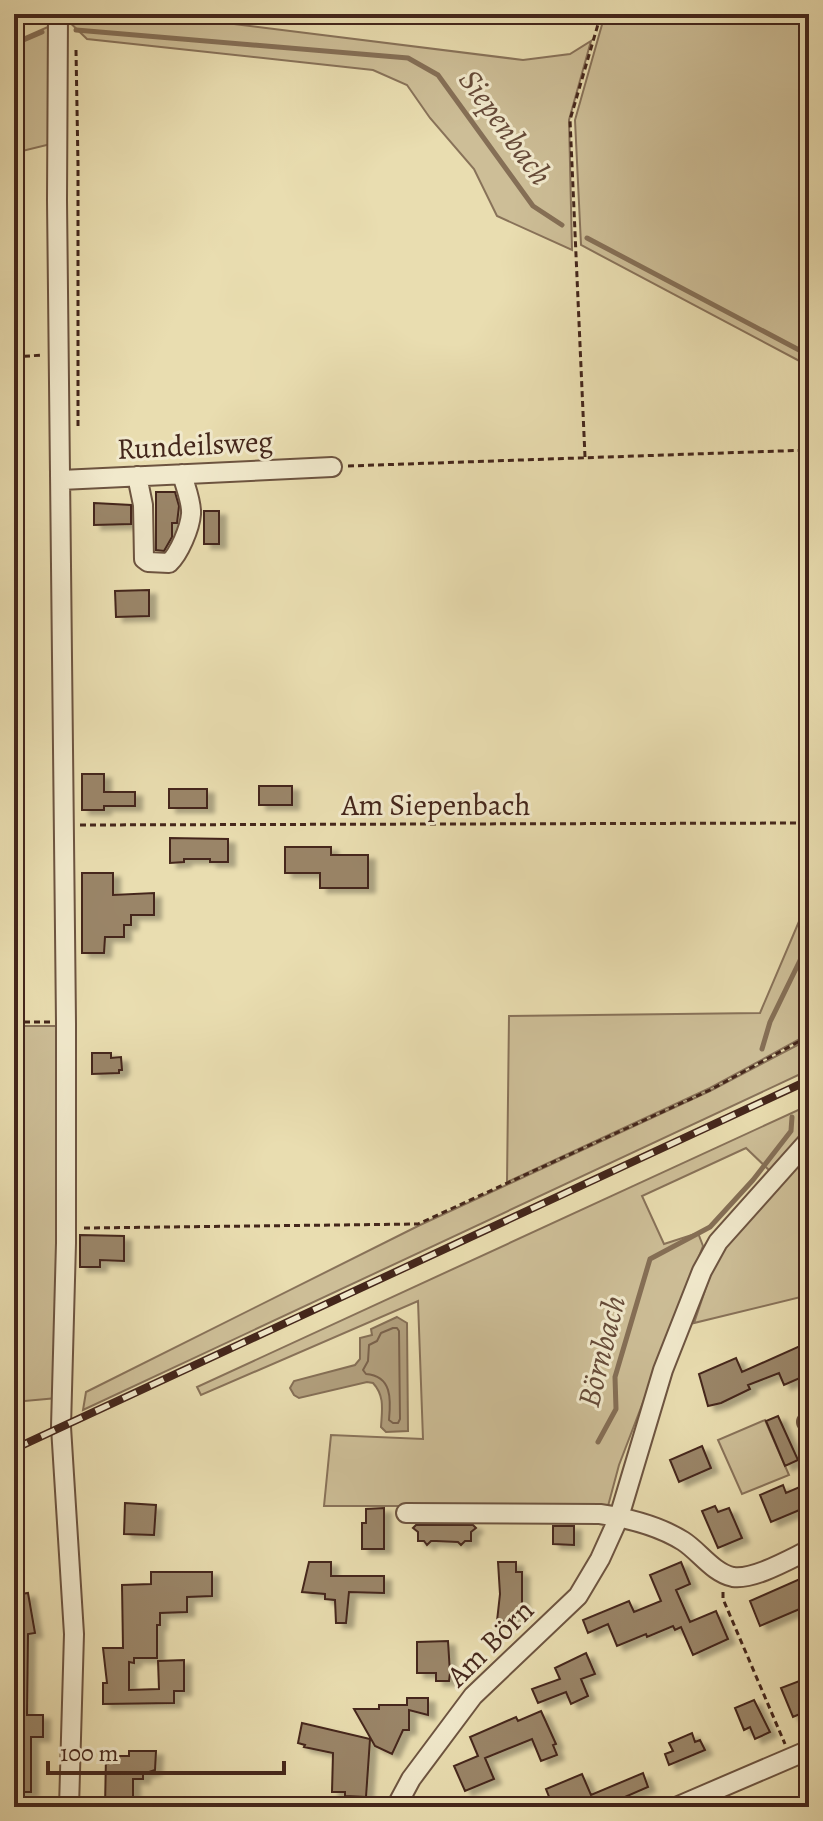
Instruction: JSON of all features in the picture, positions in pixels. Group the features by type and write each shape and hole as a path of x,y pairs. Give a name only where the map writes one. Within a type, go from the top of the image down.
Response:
{"street":[{"path":"58,14 57,200 66,1023 66,1228 61,1427 74,1634 69,1807"},
{"name":"Rundeilsweg","path":"61,480 183,480 332,467"},
{"path":"138,482 143,505 144,559 169,563 181,545 191,513 183,480"},
{"name":"Am Börn","path":"396,1807 411,1779 473,1696 578,1596 600,1559 619,1517 663,1370 702,1271 718,1242 809,1140"},
{"path":"406,1513 600,1514 619,1517 684,1541 722,1573 732,1577 757,1573 809,1550"},
{"path":"676,1807 809,1750"}],"path":[{"path":"585,457 570,120 601,14"},
{"path":"75,43 78,441"},
{"path":"14,357 59,354"},
{"path":"332,467 809,450"},
{"name":"Am Siepenbach","path":"64,826 809,823"},
{"path":"14,1022 66,1023"},
{"path":"66,1228 418,1224 710,1090 809,1036"},
{"path":"722,1573 723,1599 791,1758"}],"shaded area":[{"path":"61,14 154,14 523,60 570,54 591,41 569,120 572,250 497,216 474,169 430,118 407,85 373,70 87,39"},
{"path":"605,14 809,14 807,365 581,245 575,120"},
{"path":"50,26 55,143 14,153 14,42"},
{"path":"809,898 809,1034 710,1088 507,1182 509,1016 760,1013"},
{"path":"14,1026 61,1026 57,1398 14,1402"},
{"path":"809,1039 809,1070 83,1410 86,1392 418,1226 710,1091"},
{"path":"809,1105 803,1138 770,1171 746,1148 642,1196 664,1244 698,1233 703,1246 619,1465 608,1506 324,1506 331,1435 423,1439 418,1301 201,1395 197,1387"},
{"path":"809,1147 809,1295 694,1323 717,1255"},
{"path":"765,1420 789,1475 742,1494 718,1440"}],"water":[{"path":"397,1317 407,1323 408,1431 386,1432 381,1427 381,1398 373,1383 299,1398 294,1395 290,1388 294,1381 355,1365 360,1359 360,1338 372,1335 371,1329"}],"building":[{"path":"156,492 175,492 179,506 177,523 172,523 172,537 164,551 156,550"},
{"path":"94,503 131,505 131,524 94,525"},
{"path":"204,511 219,511 219,544 204,544"},
{"path":"149,590 149,616 116,617 115,591"},
{"path":"82,774 104,774 104,792 135,792 135,806 82,810"},
{"path":"259,786 292,786 292,805 259,805"},
{"path":"169,789 207,789 207,808 169,808"},
{"path":"170,838 228,839 228,862 184,859 184,862 170,863"},
{"path":"285,847 331,847 331,855 368,855 368,888 320,888 320,873 285,873"},
{"path":"82,873 113,873 113,895 154,893 154,915 131,915 131,925 124,925 124,937 105,937 104,953 82,953"},
{"path":"92,1053 111,1053 111,1058 121,1057 122,1070 119,1073 92,1074"},
{"path":"80,1235 124,1236 124,1261 100,1260 100,1267 80,1267"},
{"path":"800,1346 809,1374 784,1385 779,1373 748,1385 750,1389 721,1403 708,1406 699,1374 736,1358 742,1372"},
{"path":"778,1416 798,1460 785,1466 766,1421"},
{"path":"702,1446 711,1468 679,1482 670,1460"},
{"path":"809,1483 809,1506 771,1522 760,1495 783,1485 786,1493"},
{"path":"125,1503 156,1505 154,1535 124,1534"},
{"path":"715,1506 718,1512 729,1508 742,1538 718,1548 702,1511"},
{"path":"384,1508 384,1549 362,1549 362,1523 366,1523 366,1509"},
{"path":"416,1525 473,1525 476,1528 471,1532 471,1541 461,1545 458,1542 431,1541 427,1545 424,1541 418,1541 418,1532 413,1528"},
{"path":"553,1526 574,1526 574,1545 553,1544"},
{"path":"309,1562 331,1562 331,1576 384,1576 384,1593 349,1592 346,1623 336,1623 335,1600 325,1599 325,1594 302,1592"},
{"path":"498,1562 516,1562 516,1572 522,1572 522,1612 513,1615 513,1621 497,1621 500,1594"},
{"path":"681,1562 690,1584 676,1590 690,1622 716,1611 728,1639 693,1655 681,1627 675,1630 673,1626 647,1637 646,1634 617,1646 608,1624 588,1633 583,1620 629,1601 634,1612 661,1601 650,1575"},
{"path":"151,1572 212,1572 212,1596 187,1597 187,1612 160,1613 157,1658 134,1658 134,1663 129,1662 129,1690 159,1689 158,1661 184,1660 184,1691 174,1691 174,1703 103,1704 103,1683 107,1683 103,1648 123,1648 122,1585 151,1584"},
{"path":"809,1575 809,1605 760,1626 750,1601"},
{"path":"28,1593 35,1633 28,1634 27,1715 43,1715 43,1737 31,1737 31,1792 14,1792 14,1595"},
{"path":"448,1641 449,1681 436,1681 436,1673 417,1673 417,1642"},
{"path":"586,1653 595,1674 581,1679 588,1696 571,1704 566,1692 538,1703 532,1689 560,1679 555,1668"},
{"path":"802,1680 809,1696 809,1710 793,1717 781,1688"},
{"path":"407,1698 428,1698 428,1715 409,1710 409,1730 403,1730 392,1754 375,1746 354,1709 407,1705"},
{"path":"754,1700 770,1732 755,1739 750,1727 744,1730 735,1708"},
{"path":"541,1711 556,1744 553,1745 557,1755 541,1761 532,1739 485,1758 494,1779 465,1791 454,1766 478,1756 470,1737 516,1717 518,1721"},
{"path":"302,1723 370,1739 366,1797 332,1792 333,1753 298,1743"},
{"path":"692,1733 695,1742 700,1740 705,1750 669,1765 665,1754 673,1751 669,1743"},
{"path":"129,1751 156,1751 155,1770 143,1774 143,1779 133,1779 133,1807 105,1807 106,1756 129,1756"},
{"path":"643,1773 648,1787 602,1807 553,1807 546,1789 582,1774 591,1795"}],"waterway":[{"name":"Siepenbach","path":"76,30 408,58 438,75 533,206 562,225"},
{"path":"14,44 42,32"},
{"name":"Siepenbach","path":"587,238 801,351 809,359"},
{"name":"Siepenbach","path":"762,1049 770,1022 809,942"},
{"name":"Börnbach","path":"598,1442 616,1409 615,1377 650,1259 710,1227 753,1180 791,1131 792,1117"}],"railway":[{"path":"14,1449 809,1080"}]}
